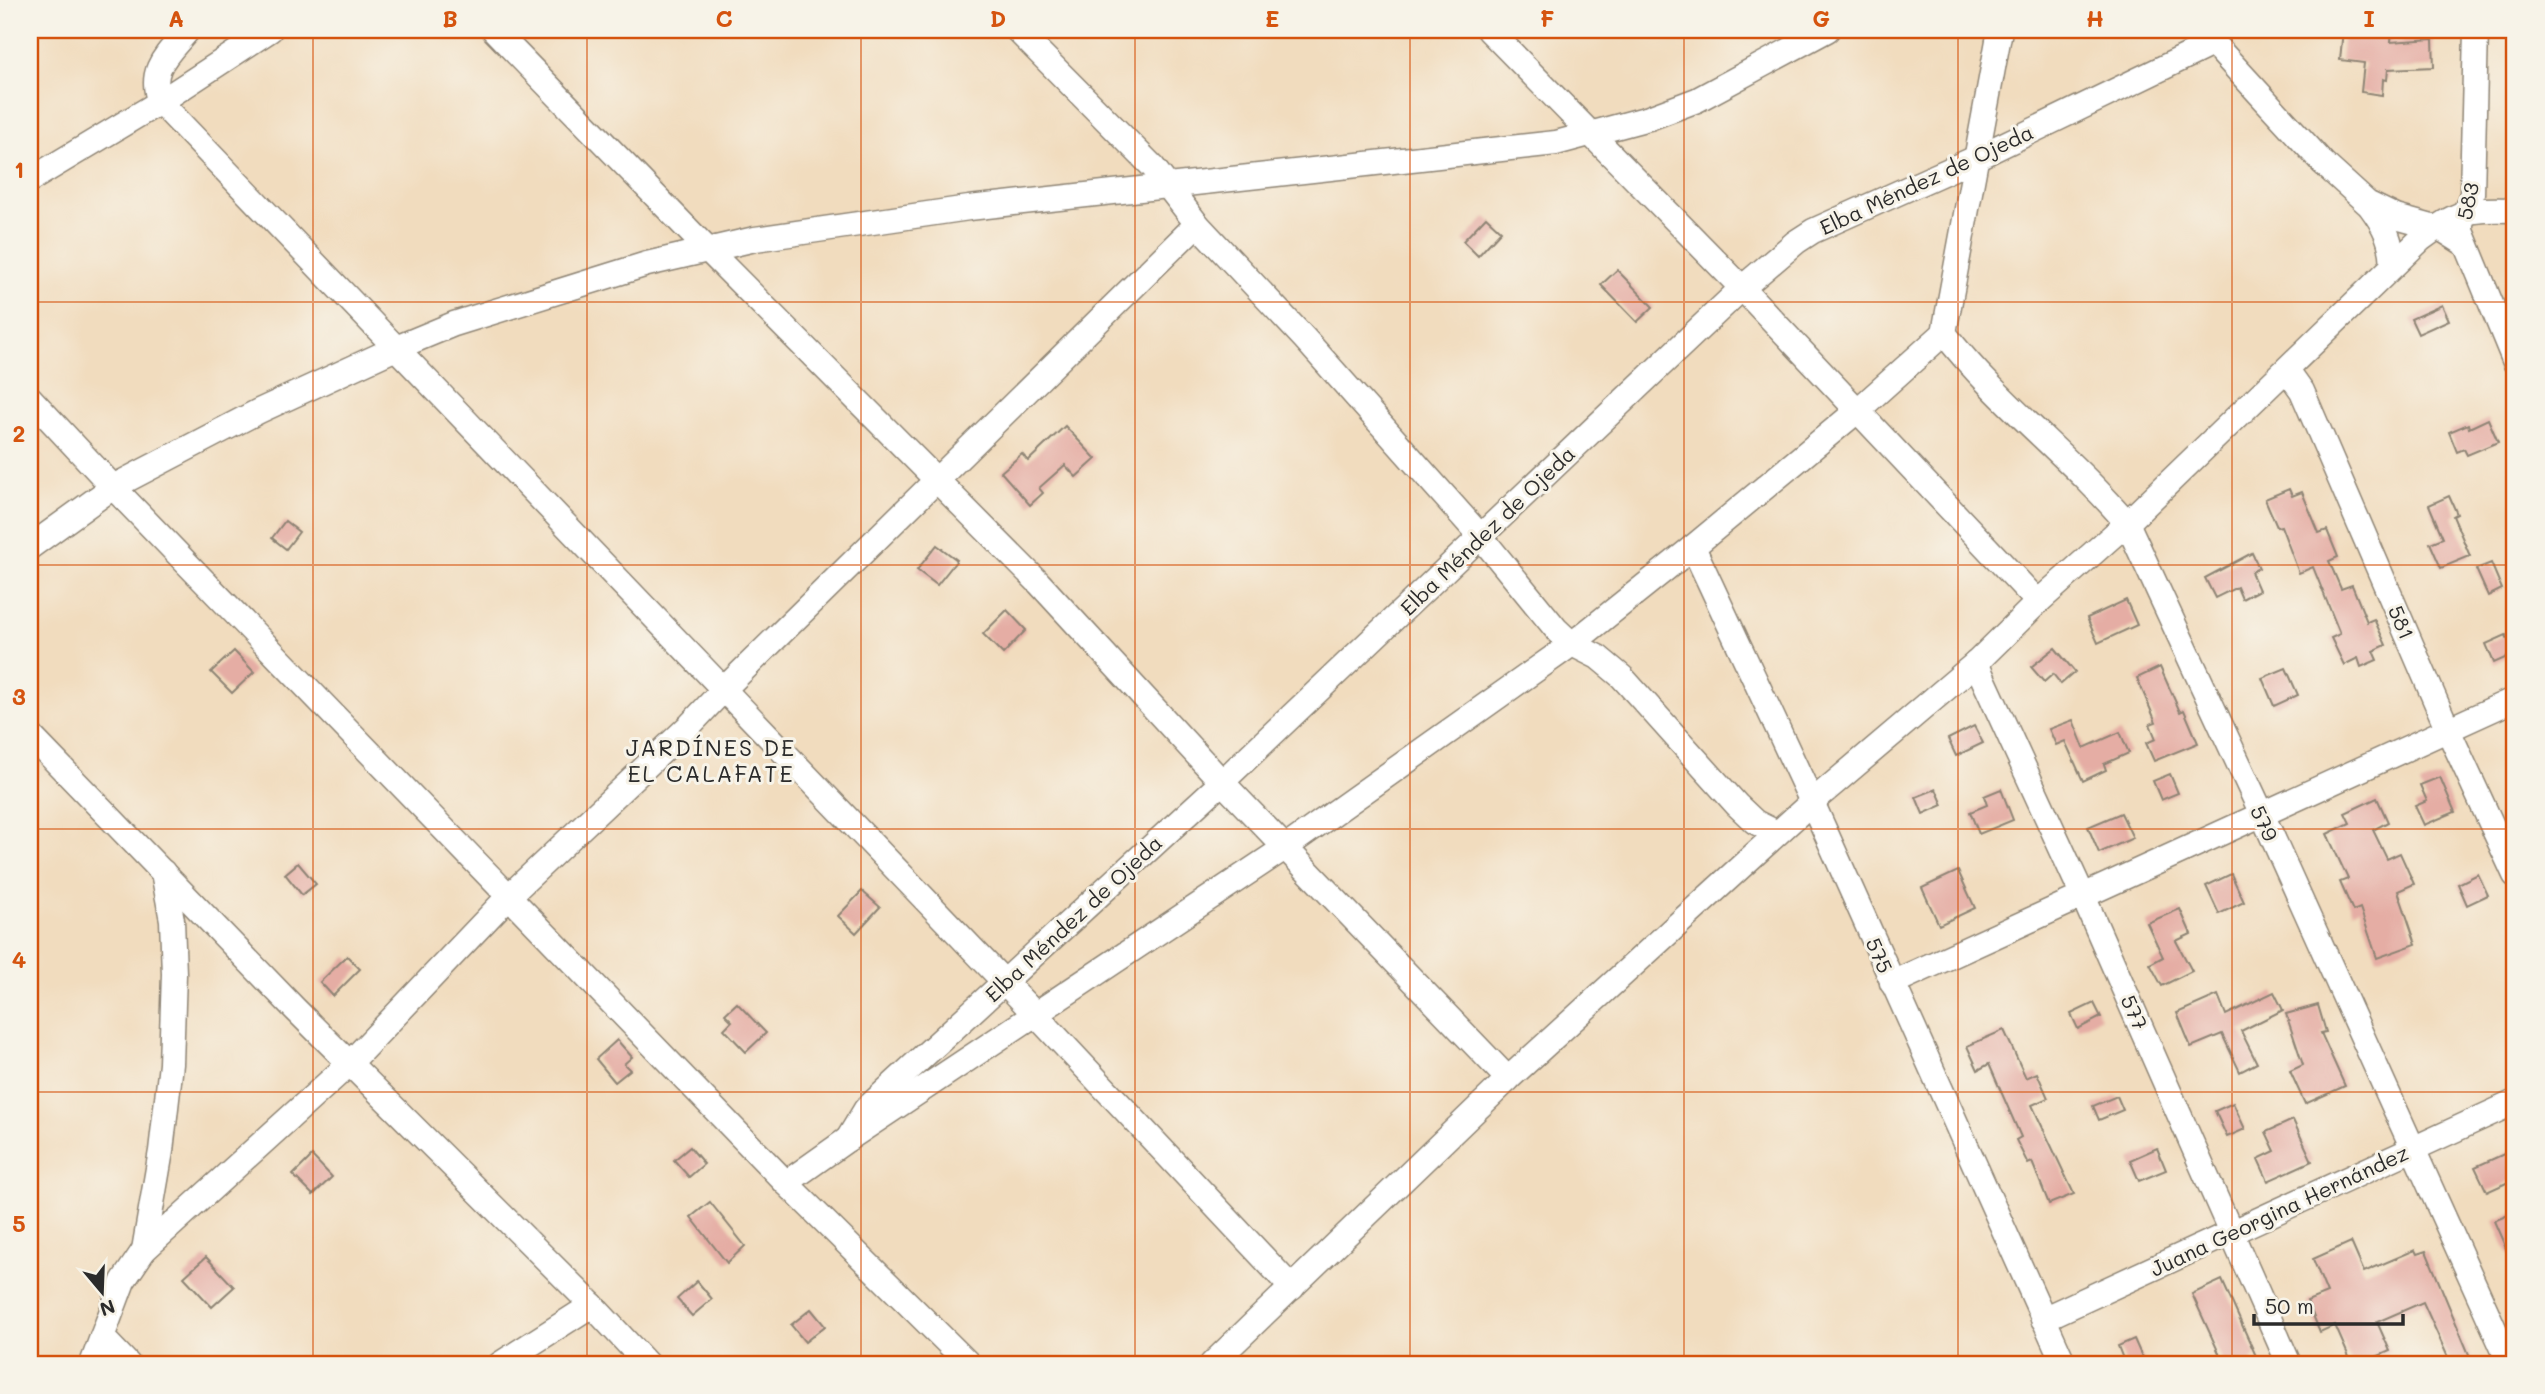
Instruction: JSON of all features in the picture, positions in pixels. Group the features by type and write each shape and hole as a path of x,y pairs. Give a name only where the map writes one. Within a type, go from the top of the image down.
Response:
{"street":[{"path":"188,30 160,65 155,78 160,102 1035,1014 1292,1288"},
{"path":"30,180 160,102 270,30"},
{"path":"495,30 708,250 1039,583 1222,782 1508,1079"},
{"path":"1017,30 1170,186 1197,224 1314,349 1481,537 1556,628 1572,644 1598,657 1622,677 1737,805 1755,822 1777,834"},
{"path":"1489,30 1742,288 2038,602"},
{"path":"30,547 113,487 259,411 396,348 454,324 647,264 755,239 969,208 1556,143 1649,118 1697,100 1827,30"},
{"path":"786,1183 1286,847 1572,644 1857,411 1944,333 2000,30"},
{"name":"583","path":"2476,30 2472,194 2461,223 2465,244 2515,362"},
{"path":"2207,37 2323,163 2367,203 2383,223 2392,244 2393,265"},
{"name":"Elba Méndez de Ojeda","path":"848,1139 866,1109 1222,782 1742,288 1796,242 1813,231 1976,158 2207,37"},
{"path":"2367,203 2396,217 2443,230 2465,244"},
{"path":"1212,1364 1508,1079 1812,802 1976,663 2038,602 2127,523 2393,265 2435,228 2466,210 2515,210"},
{"path":"92,1364 122,1281 144,1250 349,1064 509,896 690,725 1197,224"},
{"name":"579","path":"1944,333 1971,368 2099,491 2127,523 2262,814 2510,1364"},
{"name":"581","path":"2287,370 2302,391 2448,730 2515,875"},
{"path":"30,398 786,1183 969,1364"},
{"name":"575","path":"1693,547 1812,802 2064,1364"},
{"name":"577","path":"1976,663 2083,896 2289,1364"},
{"path":"1892,983 2515,699"},
{"path":"30,735 349,1064 592,1305 646,1364"},
{"path":"144,1250 161,1151 171,1064 174,974 172,920 163,872"},
{"name":"Juana Georgina Hernández","path":"2043,1319 2515,1102"},
{"path":"500,1364 592,1305"},
{"path":"102,1336 128,1364"}],"building":[{"path":"2343,30 2392,32 2391,42 2433,39 2434,67 2388,69 2387,80 2383,79 2382,95 2361,92 2364,63 2340,60"},
{"path":"1486,217 1501,231 1478,256 1463,241"},
{"path":"1617,270 1653,307 1637,322 1601,285"},
{"path":"2442,305 2449,320 2418,334 2411,319"},
{"path":"2488,419 2498,442 2467,455 2464,449 2457,452 2449,432 2468,424 2469,428"},
{"path":"1065,426 1096,459 1076,477 1065,465 1039,488 1043,493 1030,505 1001,472 1022,454 1028,461"},
{"path":"2289,489 2292,496 2302,492 2319,533 2327,530 2338,557 2329,561 2341,589 2352,585 2367,622 2374,619 2386,645 2373,651 2377,660 2361,667 2358,658 2344,665 2331,638 2340,634 2313,567 2299,573 2281,526 2277,527 2265,499"},
{"path":"2449,496 2457,514 2453,516 2470,556 2441,568 2430,543 2443,538 2429,505"},
{"path":"285,521 299,532 286,549 272,538"},
{"path":"937,545 957,560 937,585 917,570"},
{"path":"2252,553 2259,568 2251,572 2259,590 2242,599 2237,587 2215,598 2205,578"},
{"path":"2491,563 2502,589 2488,596 2476,569"},
{"path":"2126,600 2137,625 2098,643 2087,618"},
{"path":"1007,610 1026,630 1003,654 983,634"},
{"path":"2506,635 2514,654 2494,663 2486,644"},
{"path":"2055,648 2075,672 2061,684 2053,674 2044,682 2031,667"},
{"path":"234,651 254,672 232,693 211,672"},
{"path":"2160,667 2180,712 2184,710 2198,743 2154,761 2146,743 2156,739 2150,724 2156,722 2137,678"},
{"path":"2286,668 2298,695 2274,706 2262,678"},
{"path":"2073,720 2084,748 2120,732 2129,753 2104,764 2106,770 2083,781 2065,741 2056,745 2049,729"},
{"path":"1974,726 1983,743 1956,756 1948,739"},
{"path":"2170,774 2178,793 2161,800 2153,781"},
{"path":"2440,777 2455,812 2424,825 2415,806 2427,801 2420,785"},
{"path":"1936,789 1943,805 1923,814 1916,797"},
{"path":"2001,789 2013,820 1979,834 1970,812 1987,805 1984,796"},
{"path":"2377,798 2388,822 2373,830 2387,859 2400,853 2414,884 2398,891 2416,944 2377,958 2360,908 2353,911 2340,882 2348,879 2327,834 2350,823 2345,813"},
{"path":"2121,813 2133,838 2099,853 2088,827"},
{"path":"298,863 316,884 302,895 285,874"},
{"path":"1958,871 1975,908 1939,925 1922,888"},
{"path":"2231,874 2244,902 2219,914 2206,886"},
{"path":"2478,874 2488,895 2467,905 2458,884"},
{"path":"862,891 880,907 856,933 838,916"},
{"path":"2180,909 2191,934 2176,941 2192,971 2162,986 2150,964 2163,957 2147,923"},
{"path":"347,956 360,969 333,996 320,982"},
{"path":"2274,992 2283,1010 2241,1031 2257,1063 2240,1072 2222,1034 2191,1047 2177,1013 2218,995 2226,1015"},
{"path":"737,1003 766,1033 746,1052 724,1029 732,1021 725,1014"},
{"path":"2094,1003 2101,1017 2078,1029 2071,1014"},
{"path":"2318,1005 2326,1032 2321,1033 2345,1086 2305,1104 2290,1071 2303,1065 2286,1014"},
{"path":"2004,1030 2026,1078 2037,1073 2048,1098 2032,1105 2074,1194 2049,1204 2032,1162 2028,1164 2016,1140 2021,1137 1989,1064 1978,1070 1967,1046"},
{"path":"617,1040 632,1057 624,1064 630,1070 615,1082 596,1059"},
{"path":"2117,1096 2123,1110 2099,1120 2093,1106"},
{"path":"2233,1103 2245,1129 2227,1137 2215,1111"},
{"path":"2293,1120 2312,1161 2268,1181 2258,1159 2275,1151 2266,1132"},
{"path":"690,1147 704,1164 689,1177 674,1160"},
{"path":"2157,1148 2166,1170 2139,1181 2130,1160"},
{"path":"2515,1149 2515,1179 2487,1192 2475,1167"},
{"path":"312,1156 332,1177 313,1195 293,1175"},
{"path":"710,1202 745,1246 727,1263 691,1217"},
{"path":"2515,1212 2515,1269 2494,1221"},
{"path":"2351,1242 2364,1272 2415,1250 2417,1254 2426,1251 2473,1364 2451,1364 2423,1302 2377,1322 2390,1351 2360,1364 2352,1364 2335,1325 2320,1332 2307,1301 2327,1293 2313,1259"},
{"path":"206,1257 234,1287 212,1307 184,1277"},
{"path":"2222,1280 2256,1356 2251,1359 2254,1364 2224,1364 2192,1294"},
{"path":"697,1281 712,1299 692,1316 677,1299"},
{"path":"811,1309 825,1326 805,1342 791,1325"},
{"path":"2134,1339 2145,1364 2125,1364 2118,1346"}],"district":[{"name":"JARDÍNES DE EL CALAFATE","path":"711,760"}]}
